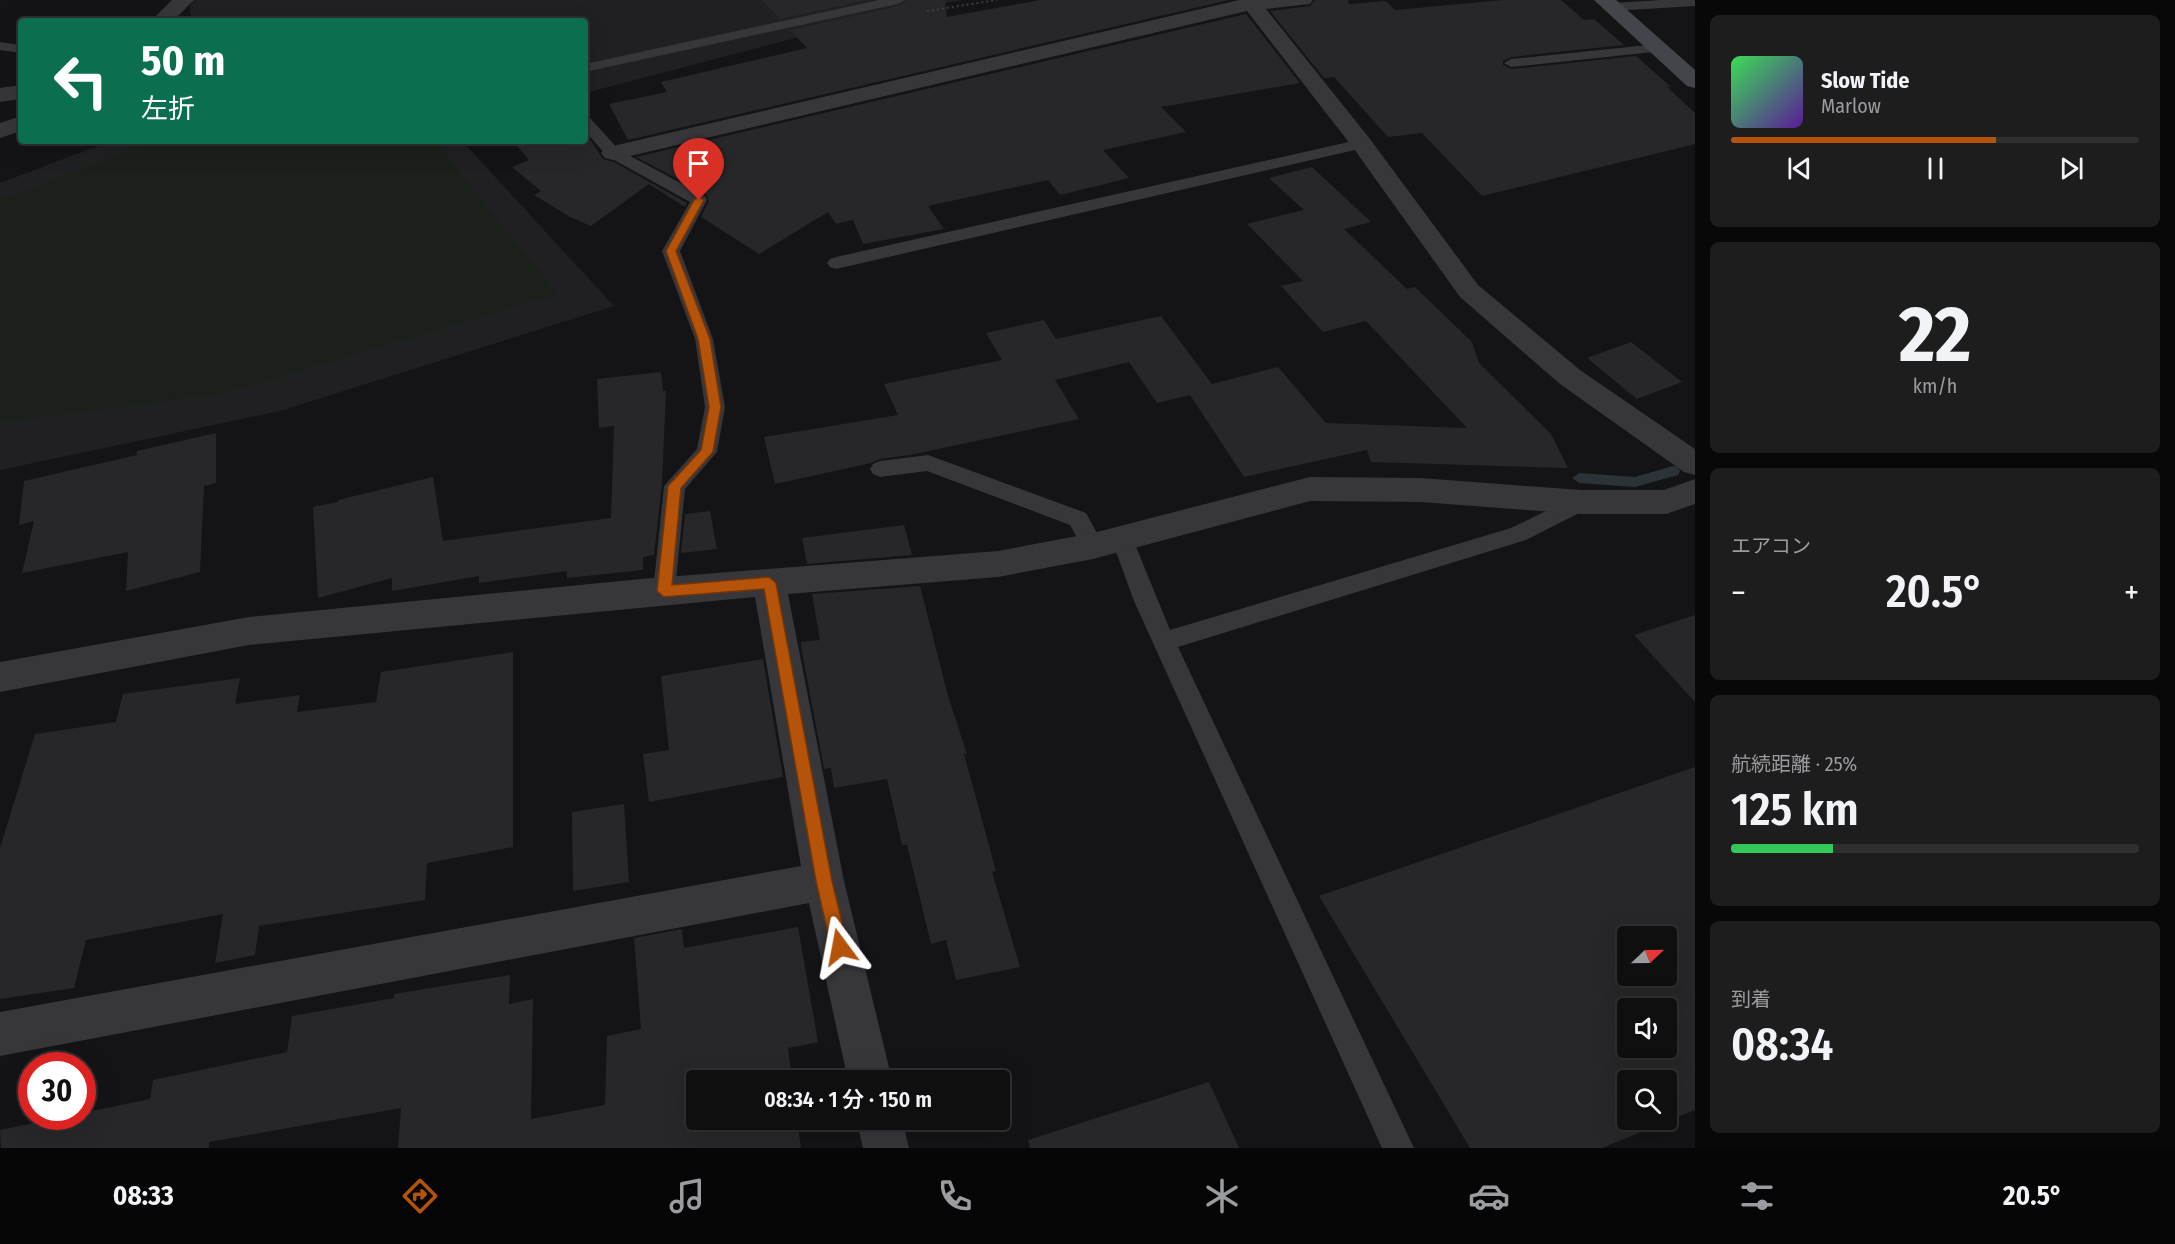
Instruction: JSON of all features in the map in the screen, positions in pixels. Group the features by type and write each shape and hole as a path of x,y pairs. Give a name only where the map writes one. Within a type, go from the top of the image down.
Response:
{"main road":[{"path":"1608,3 1695,81"}],"street":[{"path":"613,153 1251,2 1303,0"},
{"path":"1251,2 1362,144 1469,291 1570,377 1695,464"},
{"path":"0,95 18,93"},
{"path":"0,130 18,124"},
{"path":"0,677 249,631 664,591 998,564 1107,542 1310,489 1422,490 1581,502 1666,502 1695,491"},
{"path":"769,583 824,881 868,1070"},
{"path":"0,1034 824,881"},
{"path":"882,1130 886,1148"}],"lane":[{"path":"588,67 898,0"},
{"path":"1608,3 1695,2"},
{"path":"0,46 18,49"},
{"path":"1511,63 1658,48"},
{"path":"588,124 613,153 699,200 671,251 704,339 715,407 707,452 675,486 664,591"},
{"path":"836,263 1362,144"},
{"path":"880,469 928,463 1078,519 1107,542 1145,601 1398,1148"},
{"path":"1164,642 1518,534 1581,502"}],"shaded area":[{"path":"195,0 963,0 899,11 588,92 588,18 191,18 190,5"},
{"path":"103,144 465,144 614,306 280,411 0,470 0,183"},
{"path":"148,144 436,144 558,294 221,394 0,422 0,200"}],"building":[{"path":"762,0 868,0 780,19"},
{"path":"907,0 945,0 947,17 1040,0 1229,0 628,140 609,104 667,92 661,82 807,48 790,30 898,6"},
{"path":"1315,0 1348,0 1349,4 1386,1 1395,10 1503,0 1561,0 1584,20 1594,19 1624,45 1511,57 1503,61 1503,65 1511,69 1636,56 1671,87 1667,87 1695,113 1695,144 1482,196 1422,133 1388,137 1334,77 1324,78 1270,11 1310,6"},
{"path":"1246,14 1300,83 1161,107 1186,132 1103,150 1129,178 1060,195 1048,180 928,206 944,229 863,244 853,220 836,224 828,212 759,254 701,217 709,201 706,194 636,157"},
{"path":"588,141 591,141 603,159 614,162 687,203 685,207 649,184 591,226 570,217 534,195 541,191 512,167 529,160 516,144 588,144"},
{"path":"1312,167 1371,222 1344,229 1407,289 1415,287 1472,342 1479,363 1551,434 1568,468 1371,462 1367,450 1244,477 1190,395 1157,403 1129,362 1055,380 1079,419 910,455 880,459 871,463 775,484 764,437 898,415 884,384 1002,360 986,333 1044,320 1056,339 1161,316 1212,384 1278,367 1326,423 1467,428 1366,321 1323,332 1281,286 1303,281 1247,224 1304,210 1269,178"},
{"path":"1631,342 1682,382 1637,399 1587,358"},
{"path":"661,372 663,391 666,391 662,484 654,555 643,557 643,570 567,578 567,571 479,583 479,576 392,591 392,578 318,598 313,507 338,502 338,500 433,477 443,541 611,518 614,426 599,428 597,379"},
{"path":"216,433 216,483 204,486 200,572 126,591 128,552 22,573 34,521 19,525 24,481 137,455 137,451"},
{"path":"710,511 717,549 681,553 685,514"},
{"path":"904,525 912,555 807,564 802,538"},
{"path":"920,586 948,696 967,754 964,754 996,871 992,872 1020,967 956,980 946,940 931,944 907,845 902,845 887,779 834,788 831,768 824,769 801,642 820,640 812,594"},
{"path":"1695,615 1695,702 1634,635"},
{"path":"513,652 513,847 427,863 425,900 259,926 255,955 215,963 223,914 86,940 74,988 0,999 0,848 35,734 116,722 123,694 240,678 235,704 300,695 297,712 376,702 381,672"},
{"path":"763,659 783,777 649,802 643,754 669,750 661,676"},
{"path":"1695,767 1695,1110 1677,1117 1677,1070 1617,1070 1617,1130 1646,1130 1602,1148 1470,1148 1319,896"},
{"path":"624,804 629,882 573,891 572,812"},
{"path":"798,927 818,1042 788,1048 791,1070 686,1070 686,1130 799,1130 801,1148 398,1148 401,1108 209,1142 209,1148 1,1148 0,1130 18,1126 18,1130 96,1130 96,1110 150,1099 153,1080 287,1052 292,1016 394,998 394,994 510,975 509,1004 533,999 531,1119 605,1105 607,1036 641,1029 634,938 682,929 684,948"},
{"path":"1209,1082 1239,1148 1030,1148 1028,1140"}],"waterway":[{"path":"1579,478 1635,482 1673,471"}],"route":[{"path":"699,200 671,251 704,339 715,407 707,452 675,486 664,591 769,583 824,881 840,947"}]}
